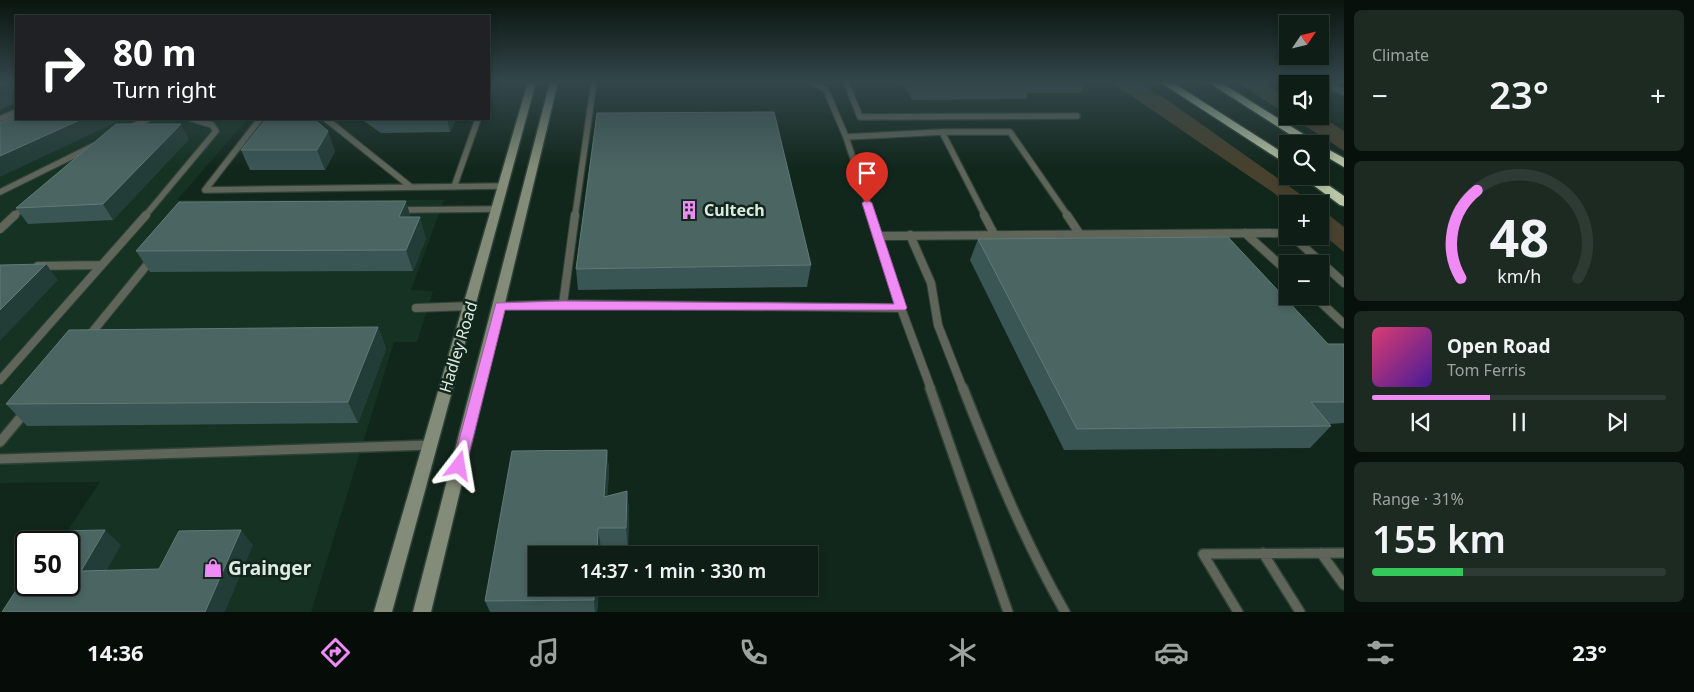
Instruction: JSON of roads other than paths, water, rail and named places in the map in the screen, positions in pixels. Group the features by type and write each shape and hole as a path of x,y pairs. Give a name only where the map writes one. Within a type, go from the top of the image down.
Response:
{"highway":[{"path":"1209,111 1279,156"},
{"path":"1259,111 1298,135"},
{"path":"1329,154 1344,163"},
{"path":"1320,185 1344,202"}],"main road":[{"name":"Hadley Road","path":"383,612 524,111"},
{"name":"Hadley Road","path":"422,612 500,306 547,111"}],"lane":[{"path":"563,304 590,111"},
{"path":"835,111 846,137 901,308 939,411 1008,612"},
{"path":"858,111 860,116 1077,116"},
{"path":"0,119 15,112"},
{"path":"125,130 146,120"},
{"path":"0,380 100,265 128,237 216,131 212,125 195,120"},
{"path":"259,120 205,190 504,186"},
{"path":"327,120 411,187"},
{"path":"454,187 478,120"},
{"path":"846,137 942,132 1010,132 1079,233"},
{"path":"942,132 994,234"},
{"path":"0,192 101,142"},
{"path":"64,170 85,150"},
{"path":"0,229 28,202"},
{"path":"390,210 498,209"},
{"path":"1245,233 1279,264"},
{"path":"878,236 1279,233"},
{"path":"910,236 931,283 938,325 990,456 1017,519 1047,581 1065,612"},
{"path":"1302,245 1344,282"},
{"path":"85,340 155,256"},
{"path":"27,266 100,265"},
{"path":"500,306 563,304 901,308"},
{"path":"1324,305 1344,324"},
{"path":"416,308 470,306"},
{"path":"0,442 30,405"},
{"path":"0,459 429,445"},
{"path":"1238,612 1203,554 1344,552"},
{"path":"1321,553 1344,585"},
{"path":"1262,554 1300,612"}],"place":[{"name":"Cultech","path":"689,210"},
{"name":"Grainger","path":"213,568"}]}
